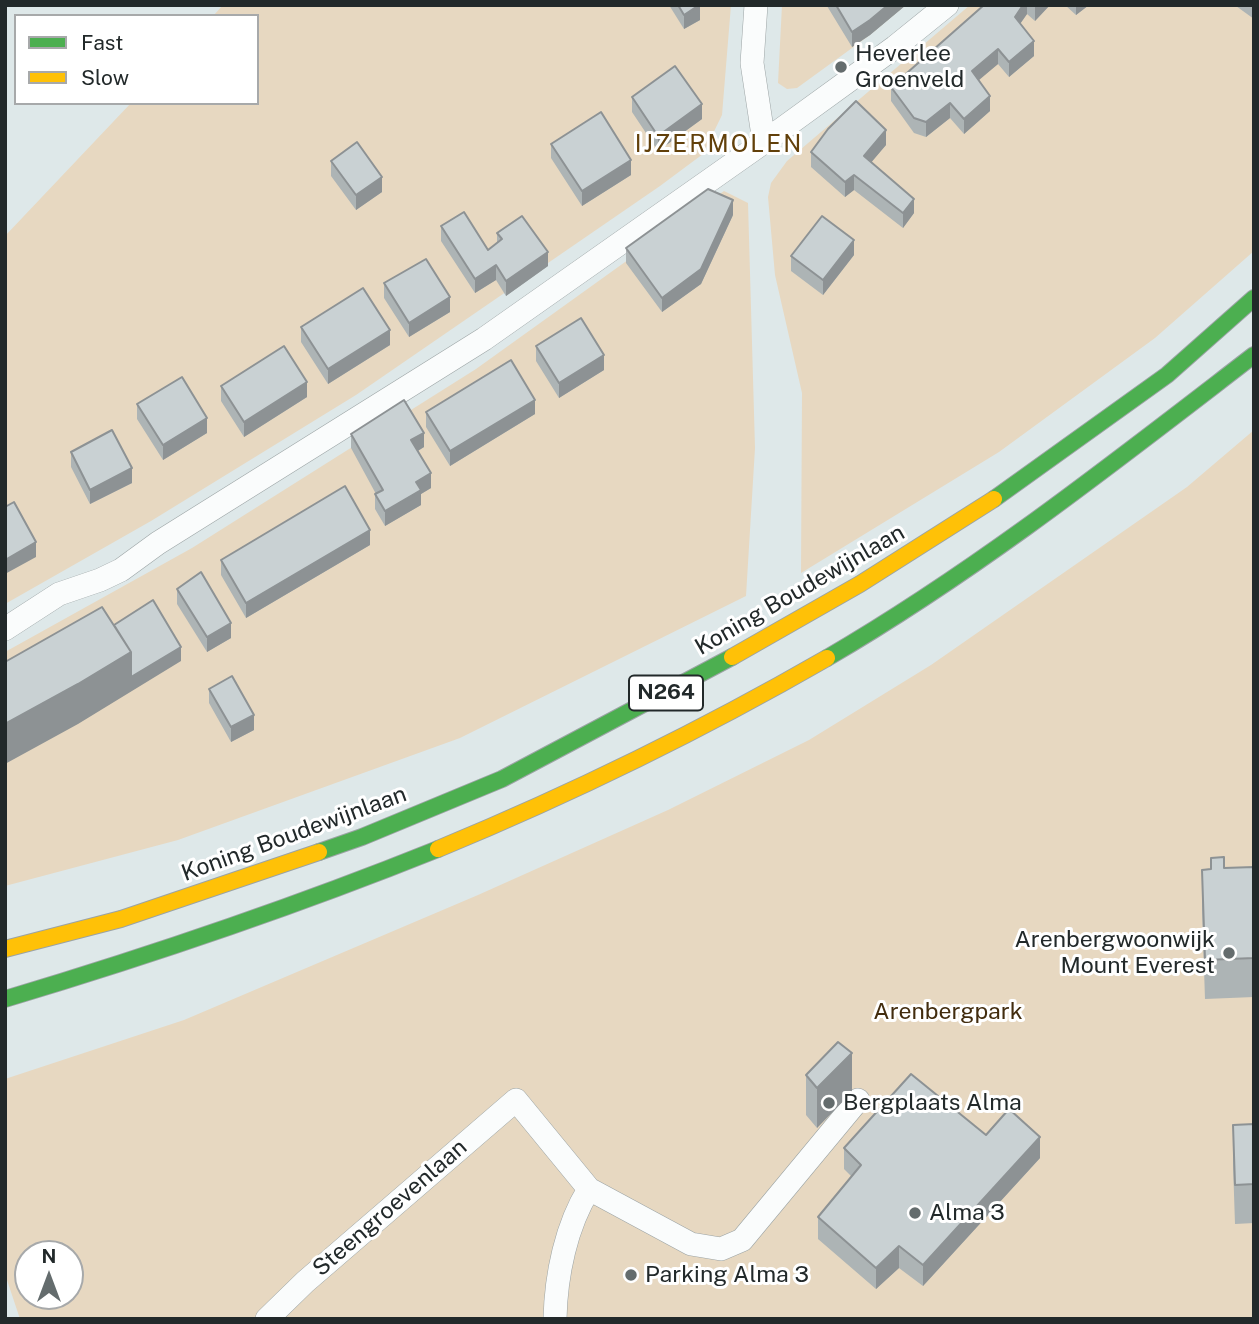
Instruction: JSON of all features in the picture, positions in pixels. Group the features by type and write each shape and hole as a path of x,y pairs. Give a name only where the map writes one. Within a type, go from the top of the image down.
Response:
{"highway":[{"name":"Koning Boudewijnlaan","path":"5,949 121,919 230,884 362,837 502,779 695,678 860,584 1003,493 1167,375 1254,298"},
{"name":"N264","path":"5,999 256,919 354,882 503,821 769,691 912,605 1012,538 1254,355"}],"street":[{"path":"757,5 752,63 764,142"},
{"path":"5,629 59,594 100,580 130,565 158,543 484,339 764,142 895,47 947,5"},
{"name":"Steengroevenlaan","path":"267,1319 305,1282 516,1100 589,1189"},
{"path":"555,1319 555,1295 575,1211 589,1189 691,1244 721,1249 742,1240 858,1100"}],"green space":[{"path":"223,5 731,5 722,115 703,154 356,395 151,521 5,604 5,236 129,105 259,105 259,14 215,14"},
{"path":"782,5 906,5 797,88 787,89 778,83"},
{"path":"970,5 1254,5 1254,251 1155,338 999,452 801,573 802,393 775,275 768,197 771,183 787,161"},
{"path":"724,191 748,203 755,448 746,596 460,738 178,840 5,886 5,652 192,548 476,369"},
{"name":"Arenbergpark","path":"1254,430 1254,1319 20,1319 17,1310 84,1310 84,1240 14,1240 14,1301 5,1274 5,1079 184,1020 478,895 668,810 809,740 931,665 1187,487"}],"building":[{"path":"678,5 699,5 684,15"},
{"path":"836,5 888,5 852,32"},
{"path":"984,5 1023,5 1015,17 1034,41 1009,62 998,49 972,71 990,96 964,119 950,103 926,122 914,118 891,87"},
{"path":"675,66 702,104 658,136 632,97"},
{"path":"856,101 886,130 864,156 914,199 903,213 854,175 845,182 811,152 828,129"},
{"path":"601,112 631,160 582,191 551,144"},
{"path":"357,142 382,177 356,195 331,161"},
{"path":"708,189 733,200 701,269 662,298 626,248"},
{"path":"464,212 488,250 502,239 497,233 522,216 548,252 506,281 496,265 475,279 441,226"},
{"path":"822,216 854,240 823,280 791,256"},
{"path":"426,259 450,297 409,323 384,283"},
{"path":"363,288 390,330 328,369 301,327"},
{"path":"581,318 604,355 559,383 536,346"},
{"path":"284,346 307,382 244,422 221,386"},
{"path":"511,360 535,400 450,451 426,412"},
{"path":"182,377 207,418 163,445 137,404"},
{"path":"404,400 424,433 411,440 431,473 416,482 421,490 385,511 375,494 383,490 351,434"},
{"path":"112,430 132,468 90,490 71,452"},
{"path":"345,486 370,530 246,603 221,560"},
{"path":"14,502 36,542 5,560 5,507"},
{"path":"201,572 231,623 207,637 177,589"},
{"path":"153,600 181,647 131,677 131,652 114,625"},
{"path":"102,607 131,652 5,724 5,662"},
{"path":"232,676 254,715 231,727 209,689"},
{"path":"1224,857 1224,868 1254,867 1254,958 1205,960 1202,870 1211,869 1211,858"},
{"path":"838,1042 852,1053 817,1088 806,1075"},
{"name":"Alma 3","path":"911,1074 986,1135 1009,1109 1040,1137 923,1265 899,1246 876,1268 818,1217 861,1165 844,1148"},
{"path":"1254,1124 1254,1184 1235,1185 1233,1125"}],"traffic: fast":[{"path":"994,499 1167,375 1254,298"},
{"path":"827,658 992,551 1254,355"},
{"path":"319,852 502,779 732,657"},
{"path":"5,999 223,929 438,849"}],"traffic: slow":[{"path":"732,657 860,584 994,499"},
{"path":"438,849 636,760 827,658"},
{"path":"5,949 121,919 319,852"}],"place":[{"name":"Heverlee Groenveld","path":"841,67"},
{"name":"Arenbergwoonwijk Mount Everest","path":"1229,953"},
{"name":"Bergplaats Alma","path":"829,1103"},
{"name":"Alma 3","path":"915,1213"},
{"name":"Parking Alma 3","path":"631,1275"}],"district":[{"name":"IJZERMOLEN","path":"719,145"}]}
